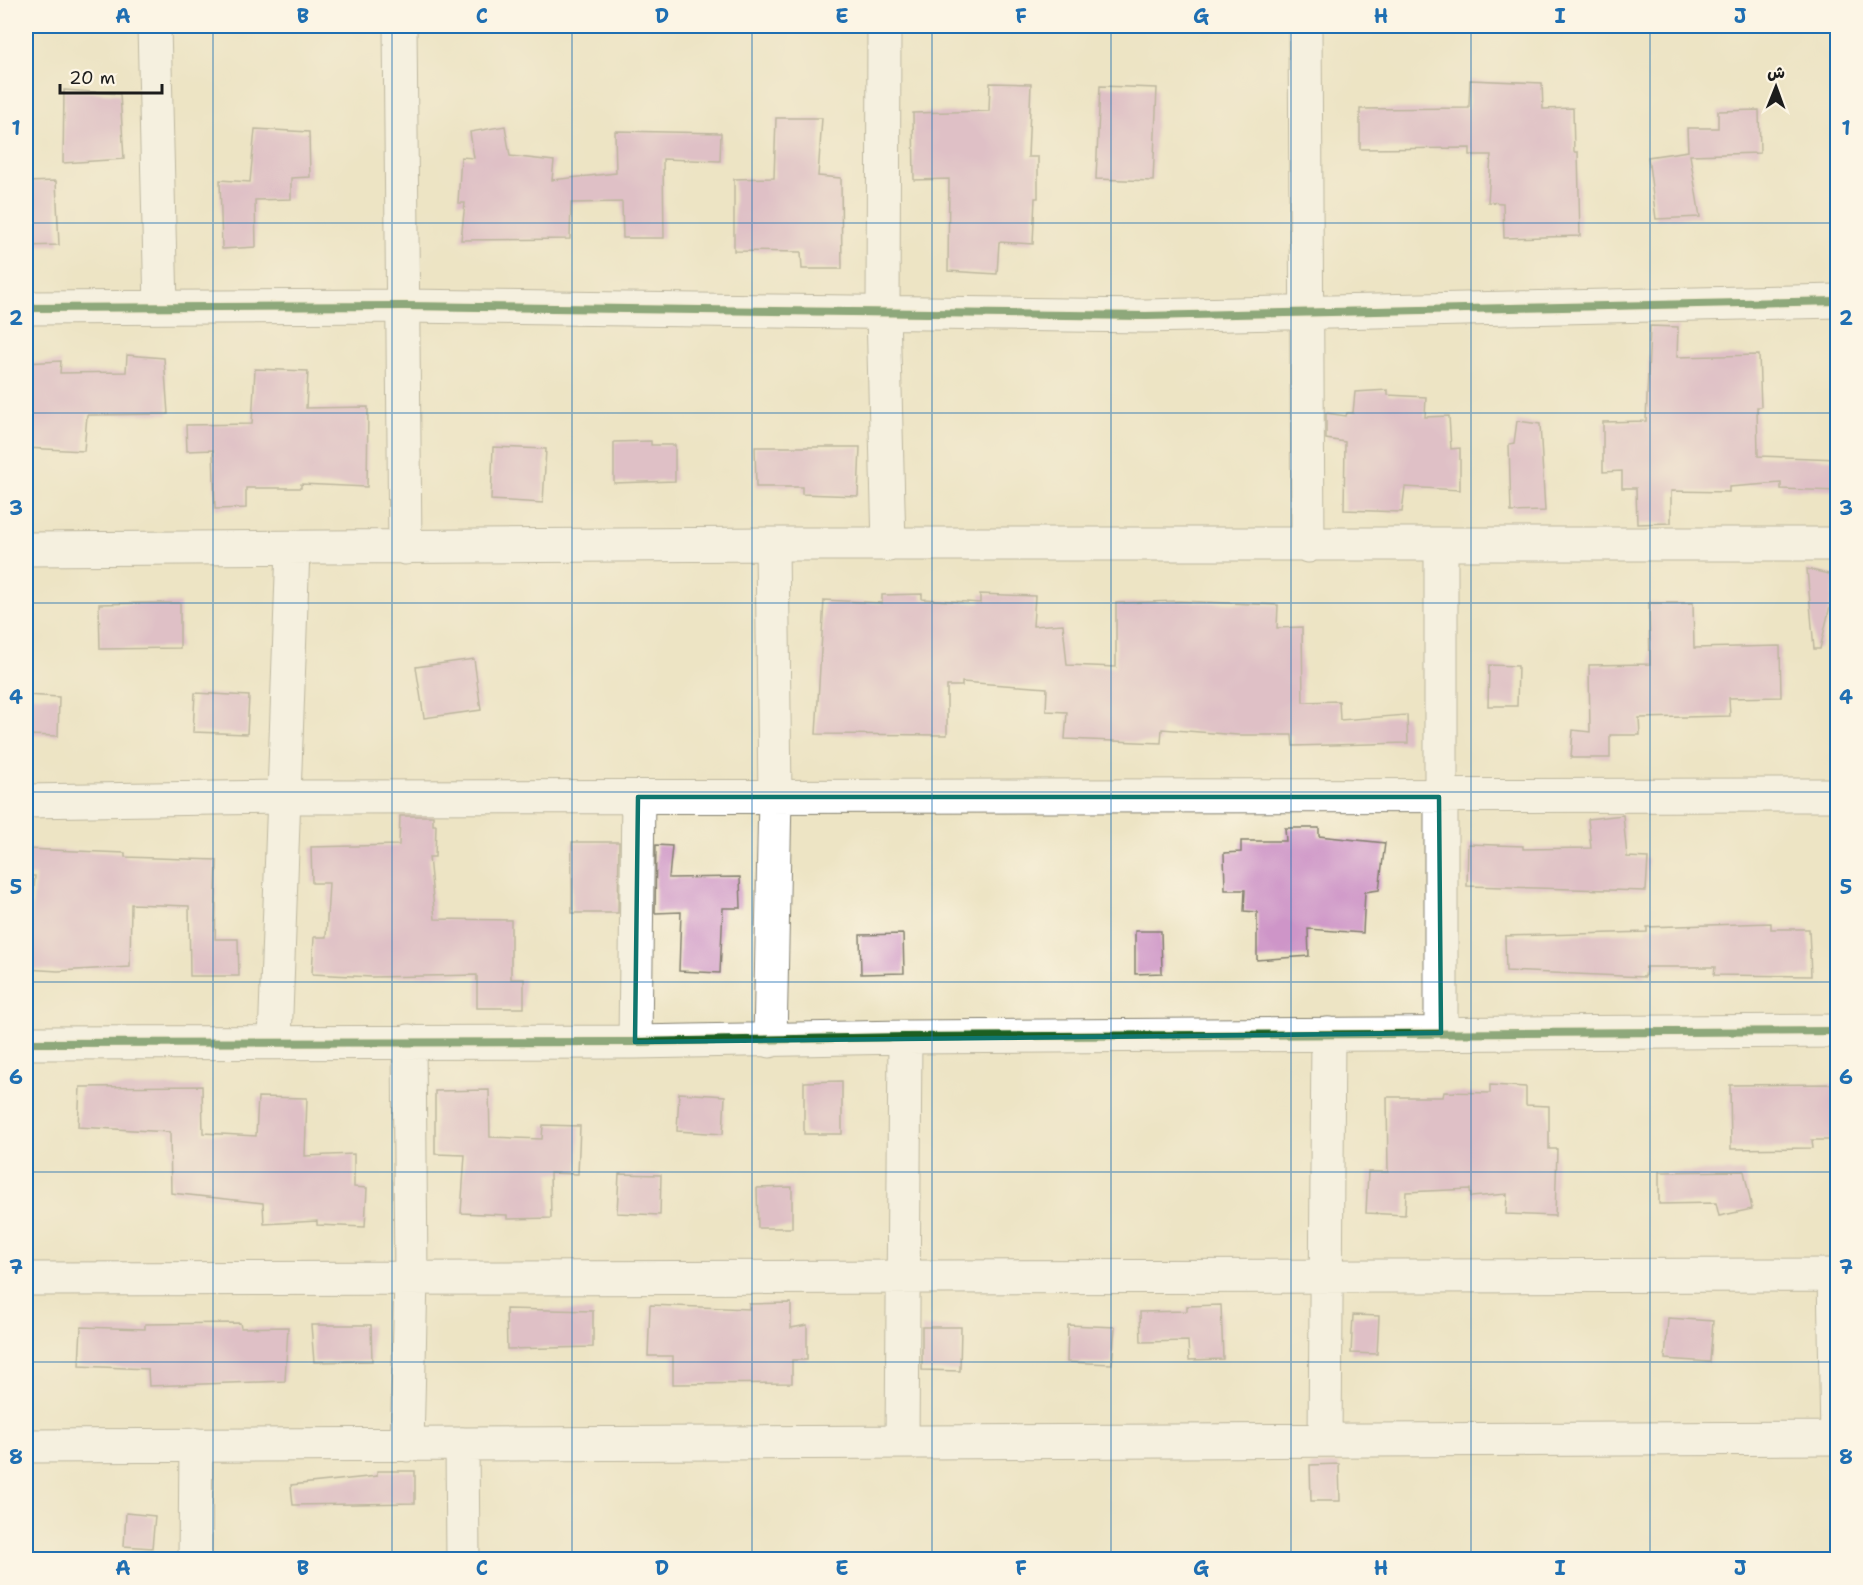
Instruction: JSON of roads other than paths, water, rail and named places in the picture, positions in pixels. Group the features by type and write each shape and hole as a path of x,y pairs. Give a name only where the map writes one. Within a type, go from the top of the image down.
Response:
{"street":[{"path":"154,26 162,307"},
{"path":"400,26 405,548"},
{"path":"884,26 883,312 889,545"},
{"path":"1305,26 1308,546"},
{"path":"26,308 404,306 1146,316 1838,301"},
{"path":"770,1041 775,796 772,544"},
{"path":"26,549 772,544 1308,546 1838,544"},
{"path":"1441,545 1439,797 1441,1034"},
{"path":"276,1041 282,797 293,549"},
{"path":"26,801 282,797 1838,795"},
{"path":"635,1042 638,797"},
{"path":"26,1043 635,1042 905,1037 1838,1031"},
{"path":"1325,1440 1328,1034"},
{"path":"903,1442 905,1037"},
{"path":"407,1445 411,1278 409,1041"},
{"path":"26,1279 1836,1275 1837,1438 26,1446"},
{"path":"462,1444 463,1560"},
{"path":"195,1445 195,1560"}]}
